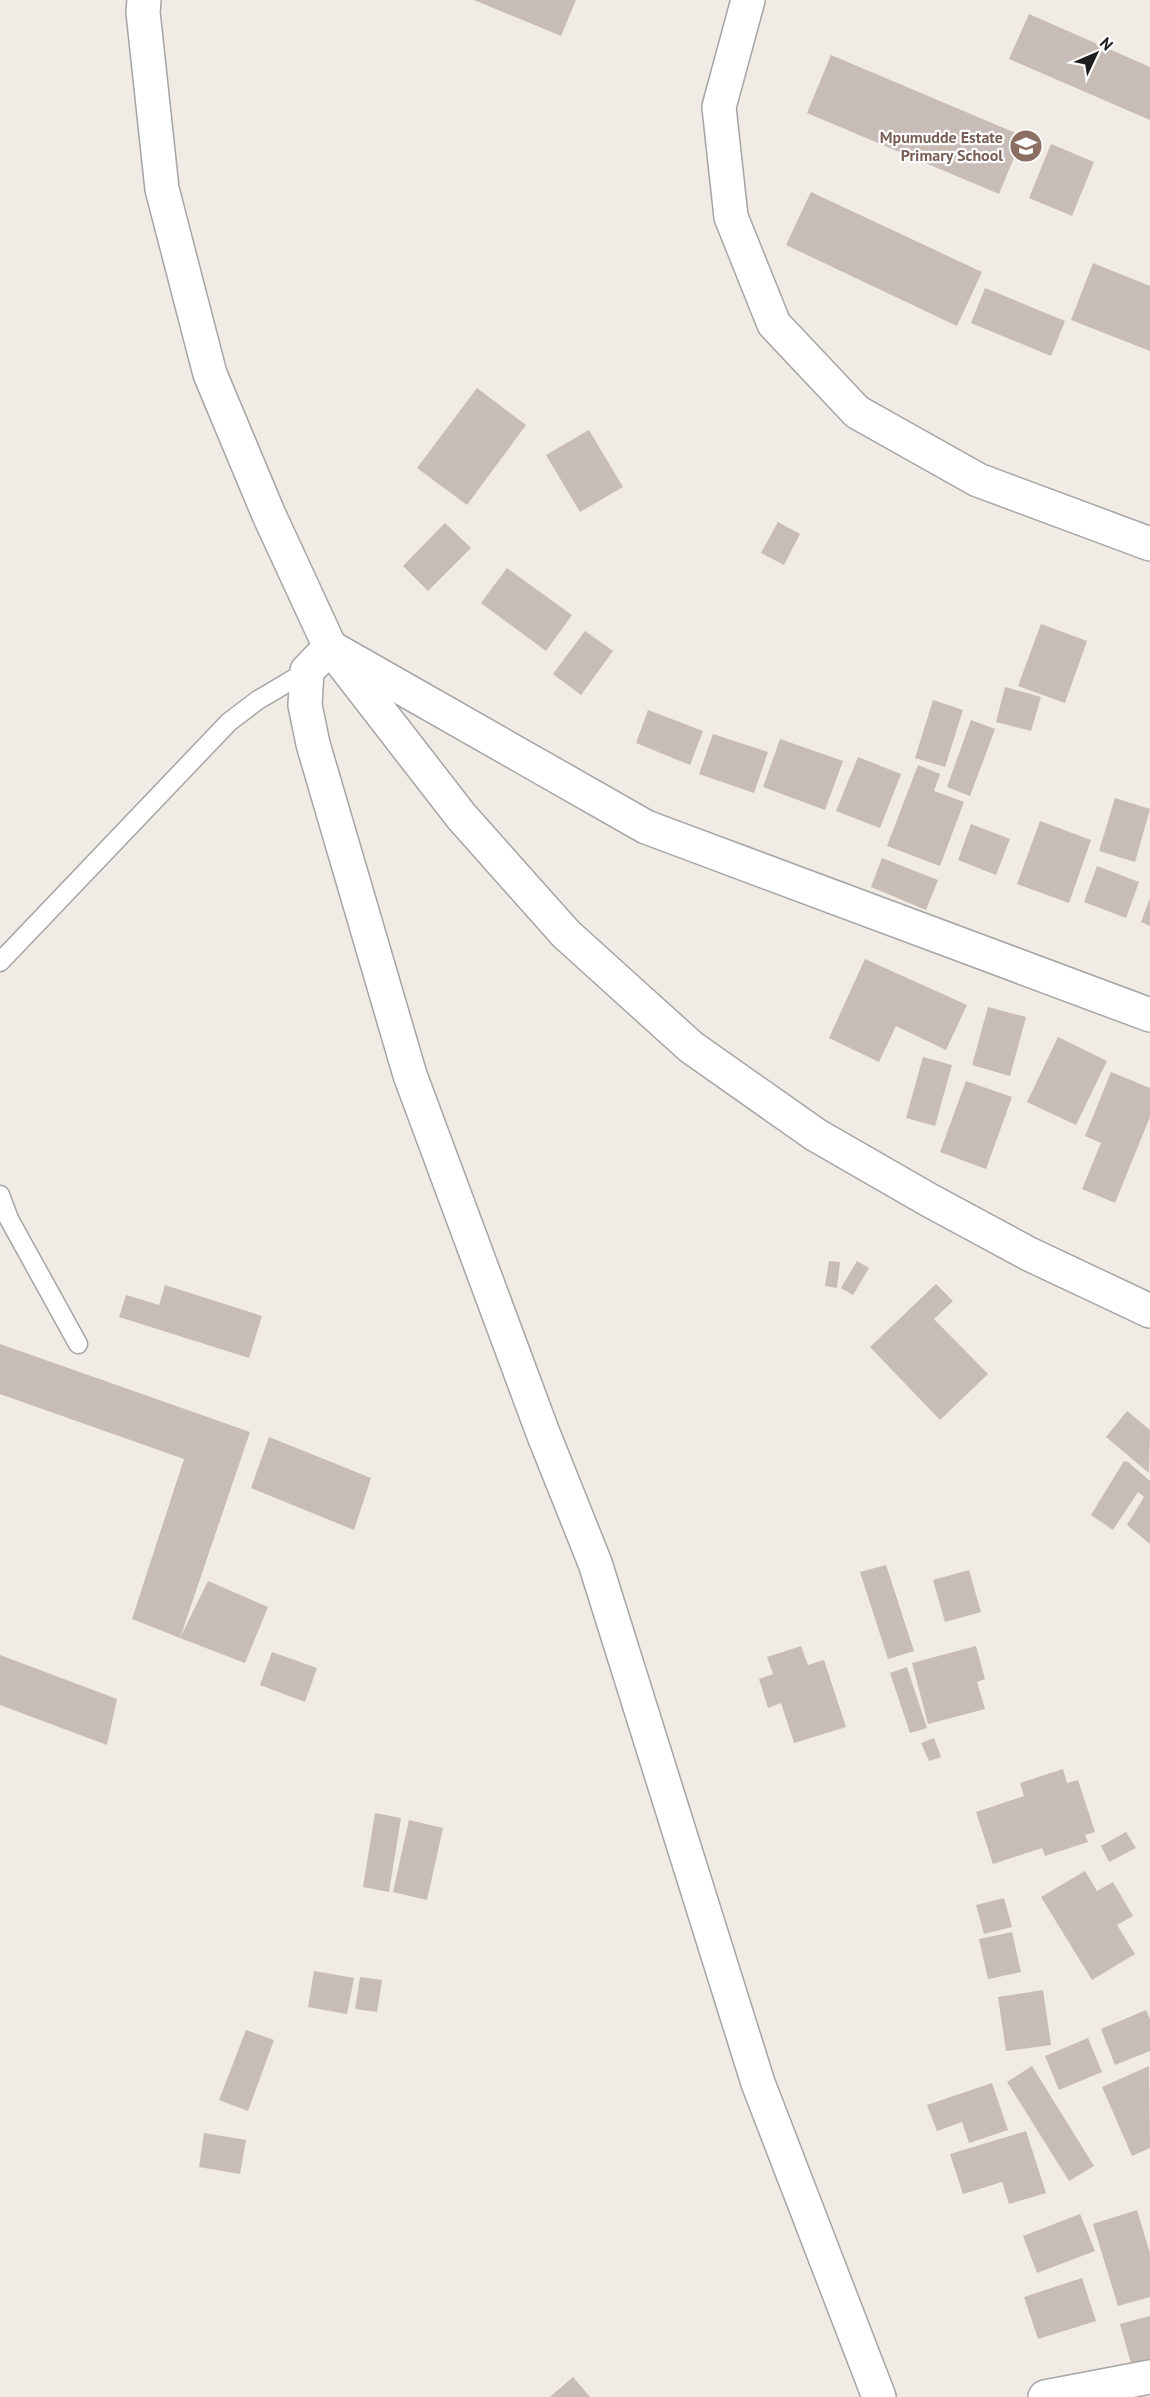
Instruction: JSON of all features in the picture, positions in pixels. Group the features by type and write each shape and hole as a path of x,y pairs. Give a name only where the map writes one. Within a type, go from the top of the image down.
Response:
{"street":[{"path":"144,0 143,12 162,189 210,374 269,515 330,647 460,816 566,934 691,1047 816,1136 1019,1248 1150,1311"},
{"path":"747,0 719,107 731,217 774,324 857,412 978,480 1150,544"},
{"path":"330,647 307,671 304,705 313,744 410,1075 543,1433 595,1563 758,2083 879,2397"},
{"path":"330,647 646,827 1150,1015"},
{"path":"1045,2397 1150,2377"}],"lane":[{"path":"0,962 229,722 258,700 307,671"},
{"path":"0,1195 9,1219 78,1344"}],"building":[{"path":"474,0 576,0 561,36"},
{"path":"1029,14 1150,67 1150,120 1009,59"},
{"path":"831,55 1023,136 999,194 807,113"},
{"path":"1051,144 1094,162 1072,216 1029,198"},
{"path":"811,192 982,272 957,326 786,245"},
{"path":"1093,263 1150,286 1150,351 1071,320"},
{"path":"985,288 1065,321 1051,356 971,323"},
{"path":"477,388 526,425 467,505 417,468"},
{"path":"589,430 623,487 580,512 546,455"},
{"path":"778,522 800,534 784,565 761,553"},
{"path":"445,523 471,548 428,591 403,566"},
{"path":"507,568 572,615 546,651 481,603"},
{"path":"1041,624 1087,641 1065,703 1018,686"},
{"path":"585,631 613,651 581,695 553,674"},
{"path":"1005,687 1041,697 1031,731 996,722"},
{"path":"933,700 963,710 945,767 915,758"},
{"path":"648,710 703,731 690,765 636,743"},
{"path":"971,720 995,729 970,796 947,787"},
{"path":"713,734 768,752 754,793 699,774"},
{"path":"780,739 843,761 825,810 763,787"},
{"path":"858,757 901,774 880,828 836,811"},
{"path":"918,765 940,774 934,791 964,802 940,866 887,846"},
{"path":"1115,798 1150,809 1135,862 1099,851"},
{"path":"1040,821 1091,840 1069,903 1017,884"},
{"path":"971,824 1010,839 996,875 958,860"},
{"path":"882,858 938,880 926,910 871,887"},
{"path":"1097,866 1139,882 1126,918 1084,902"},
{"path":"1150,898 1150,926 1141,922"},
{"path":"865,959 967,1005 946,1050 896,1026 879,1062 829,1038"},
{"path":"988,1007 1026,1017 1010,1076 972,1065"},
{"path":"1058,1037 1107,1061 1076,1125 1027,1102"},
{"path":"923,1057 952,1065 935,1126 906,1118"},
{"path":"1111,1072 1150,1088 1150,1117 1115,1203 1082,1189 1101,1143 1085,1136"},
{"path":"966,1081 1012,1097 986,1169 940,1152"},
{"path":"829,1261 840,1262 837,1288 825,1286"},
{"path":"857,1261 869,1268 853,1295 841,1288"},
{"path":"936,1284 953,1301 934,1319 988,1374 940,1420 870,1347"},
{"path":"165,1285 262,1316 249,1358 119,1317 126,1295 159,1305"},
{"path":"0,1344 250,1432 180,1638 132,1619 184,1459 0,1394"},
{"path":"1127,1411 1150,1430 1149,1473 1106,1437"},
{"path":"269,1437 371,1478 354,1530 251,1488"},
{"path":"1124,1461 1150,1481 1150,1544 1127,1525 1144,1497 1138,1492 1113,1530 1091,1515"},
{"path":"886,1565 914,1651 888,1659 860,1572"},
{"path":"969,1570 981,1612 945,1622 933,1580"},
{"path":"208,1581 268,1607 245,1663 180,1638"},
{"path":"801,1646 808,1665 824,1660 846,1727 794,1743 781,1703 768,1708 759,1679 773,1674 767,1657"},
{"path":"976,1646 985,1679 977,1682 985,1709 928,1724 912,1663"},
{"path":"272,1652 317,1668 305,1702 260,1685"},
{"path":"0,1655 117,1699 107,1745 0,1705"},
{"path":"907,1667 927,1728 910,1733 890,1673"},
{"path":"934,1738 941,1757 929,1761 921,1743"},
{"path":"1063,1769 1067,1783 1078,1780 1095,1832 1085,1835 1088,1842 1045,1856 1042,1848 993,1864 976,1812 1024,1796 1020,1783"},
{"path":"375,1813 401,1818 389,1892 363,1887"},
{"path":"409,1820 443,1828 427,1900 393,1892"},
{"path":"1126,1832 1136,1848 1109,1862 1101,1846"},
{"path":"1085,1871 1097,1891 1113,1882 1133,1916 1117,1925 1135,1954 1092,1980 1041,1897"},
{"path":"1004,1898 1012,1927 984,1934 976,1905"},
{"path":"1012,1932 1021,1972 988,1979 979,1939"},
{"path":"314,1971 354,1978 347,2014 308,2007"},
{"path":"360,1977 382,1980 377,2012 355,2009"},
{"path":"1043,1990 1051,2045 1006,2051 998,1997"},
{"path":"1146,2010 1150,2019 1150,2051 1115,2065 1101,2029"},
{"path":"246,2030 274,2040 248,2111 219,2100"},
{"path":"1088,2038 1102,2072 1059,2090 1045,2056"},
{"path":"1032,2066 1094,2166 1069,2181 1007,2082"},
{"path":"1149,2066 1150,2148 1132,2156 1102,2087"},
{"path":"992,2083 1008,2130 969,2143 962,2122 937,2131 927,2105"},
{"path":"1026,2131 1046,2193 1009,2204 1002,2182 963,2194 950,2154"},
{"path":"204,2133 246,2140 240,2174 199,2167"},
{"path":"1137,2210 1150,2253 1150,2297 1118,2306 1093,2224"},
{"path":"1080,2214 1095,2251 1037,2273 1023,2236"},
{"path":"1082,2278 1096,2321 1038,2339 1024,2297"},
{"path":"1150,2316 1150,2362 1132,2367 1120,2324"},
{"path":"573,2377 590,2397 550,2397"}],"place":[{"name":"Mpumudde Estate Primary School","path":"1026,146"}]}
